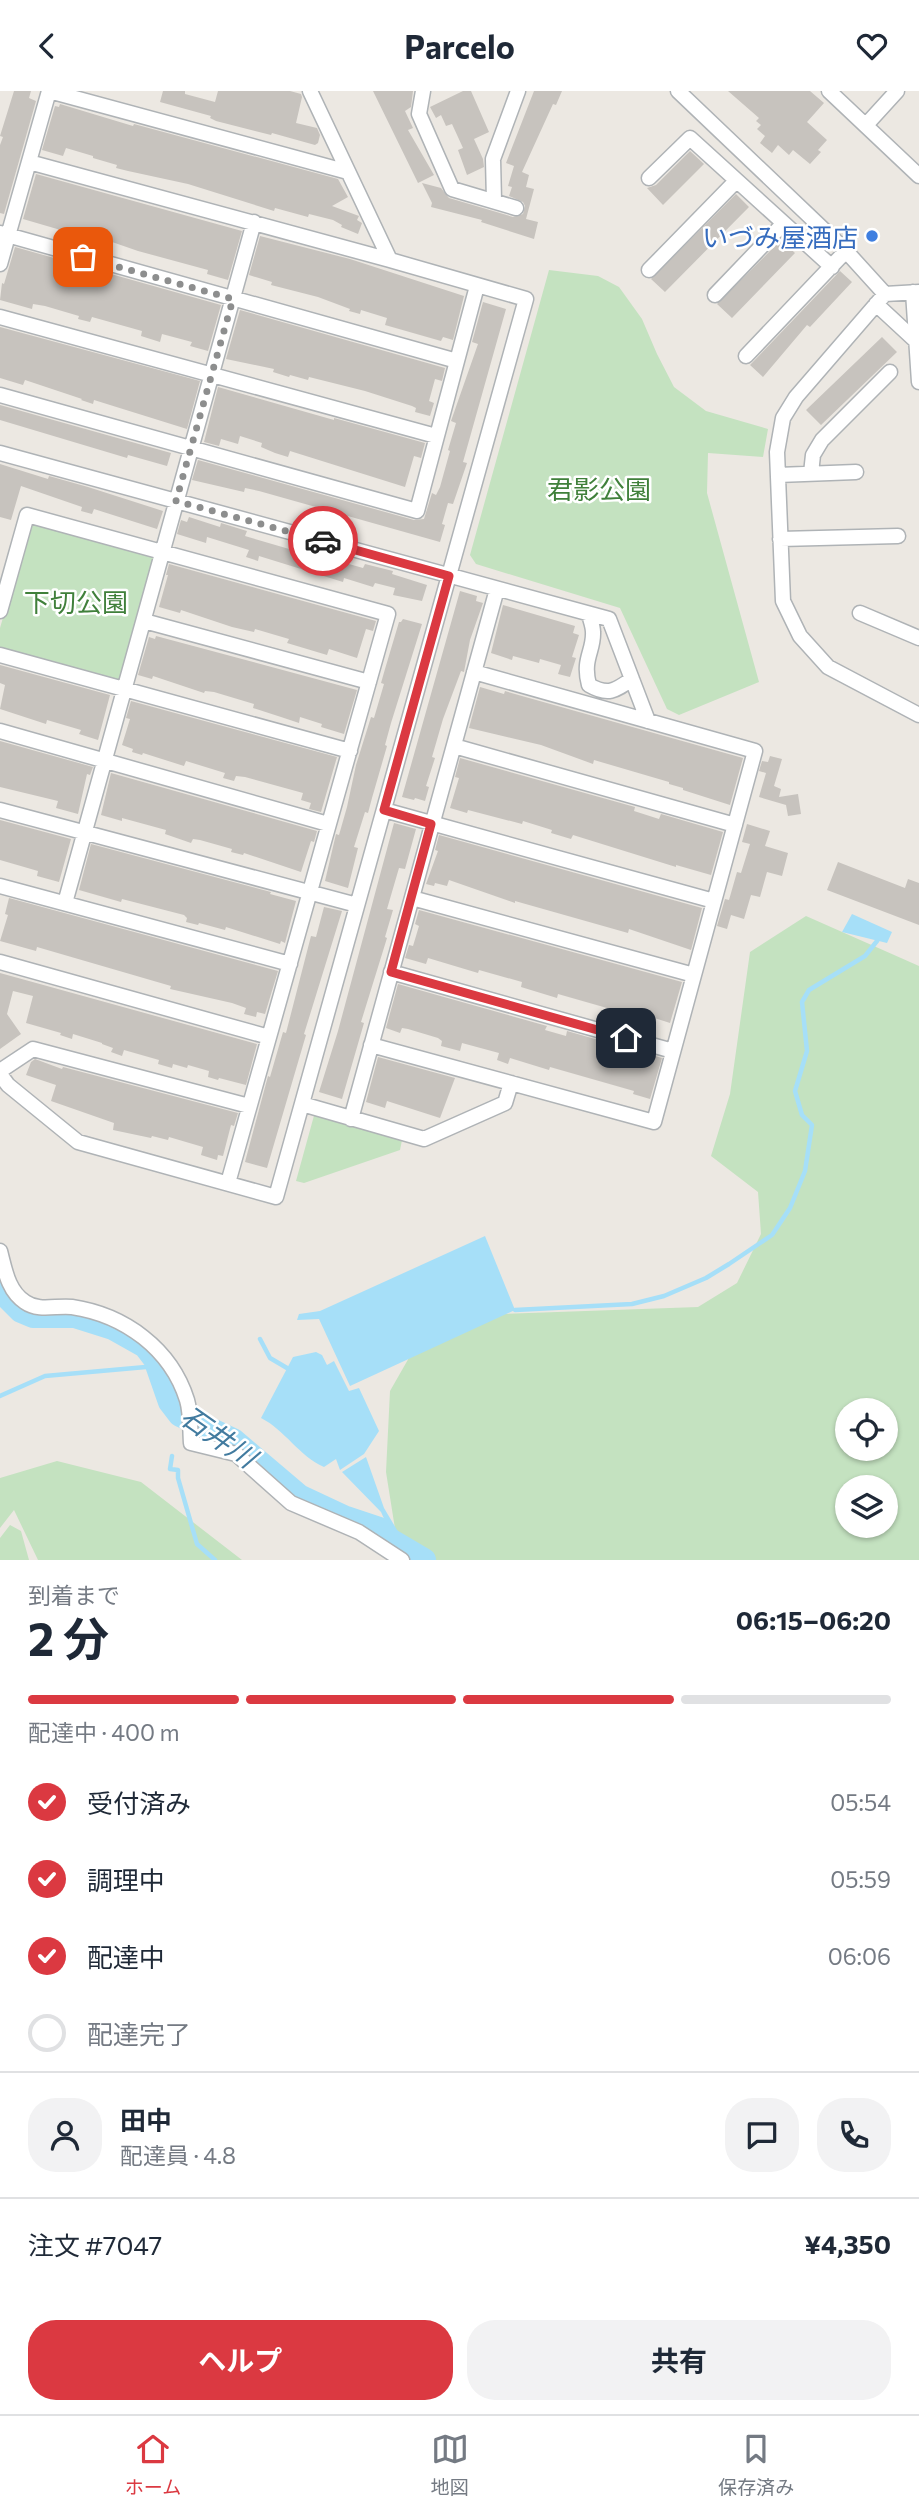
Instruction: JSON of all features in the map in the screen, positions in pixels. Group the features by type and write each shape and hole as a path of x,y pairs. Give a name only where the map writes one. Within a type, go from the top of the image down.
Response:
{"street":[{"path":"0,264 4,235 49,91 348,172"},
{"path":"310,91 390,260"},
{"path":"424,91 419,114 452,189 516,208"},
{"path":"494,201 493,159 518,91"},
{"path":"678,91 732,139 846,251 880,299 916,341"},
{"path":"829,91 919,177"},
{"path":"866,125 897,91"},
{"path":"649,178 690,138 832,267"},
{"path":"29,162 526,299 276,1197 78,1142 8,1085 0,1072 33,1049 249,1106"},
{"path":"649,270 737,181"},
{"path":"65,903 254,222"},
{"path":"715,295 783,224"},
{"path":"4,235 457,361"},
{"path":"746,356 846,251"},
{"path":"0,395 416,511 477,286"},
{"path":"919,382 916,292 880,299 796,397 783,418 777,453 783,601 800,636 828,667 919,715"},
{"path":"0,317 436,436"},
{"path":"811,473 813,455 822,440 890,372"},
{"path":"0,453 608,619 648,721"},
{"path":"778,475 856,472"},
{"path":"0,611 27,515 388,614 228,1183"},
{"path":"780,539 898,536"},
{"path":"351,1118 497,590"},
{"path":"860,613 919,638"},
{"path":"589,614 594,634 586,658 589,685 600,692 615,691 632,679"},
{"path":"144,621 369,681"},
{"path":"0,655 350,751"},
{"path":"371,1045 654,1122 755,751 474,672"},
{"path":"0,731 328,824"},
{"path":"454,746 735,825"},
{"path":"0,810 357,905"},
{"path":"384,810 714,901"},
{"path":"0,888 290,964"},
{"path":"412,898 694,975"},
{"path":"0,962 269,1037"},
{"path":"391,972 673,1051"},
{"path":"302,1104 424,1139 505,1103 511,1083"},
{"path":"0,1251 7,1279 13,1291 24,1302 34,1307 72,1307 101,1315 145,1336 158,1349 187,1401 191,1443 236,1454 291,1503 359,1532 402,1560"}],"green space":[{"name":"君影公園","path":"549,270 598,276 619,287 642,319 674,387 706,411 768,429 763,457 708,453 707,493 759,682 679,715 667,709 620,608 476,564 470,555"},
{"name":"下切公園","path":"38,522 151,553 156,561 123,677 115,681 0,648 0,628 29,527"},
{"path":"806,916 919,966 919,1560 400,1560 386,1472 390,1391 414,1349 502,1314 698,1307 737,1283 761,1234 758,1192 711,1156 730,1094 750,952"},
{"path":"315,1112 403,1135 400,1150 304,1183 296,1181"},
{"path":"57,1461 141,1482 242,1560 38,1560 14,1510 0,1528 0,1478"},
{"path":"10,1525 21,1531 29,1560 0,1560 0,1538"}],"water":[{"path":"852,914 892,932 887,943 842,932"},
{"path":"485,1236 515,1310 350,1386 319,1319 297,1320 299,1314 320,1311"},
{"path":"316,1352 322,1355 327,1365 334,1361 349,1391 359,1388 379,1431 364,1454 340,1470 336,1459 324,1467 315,1462 261,1418 293,1357"},
{"path":"366,1457 384,1508 406,1545 392,1536 381,1512 342,1472"}],"building":[{"path":"14,91 31,91 29,98 36,101 4,214 0,213 0,145 3,137 0,136"},
{"path":"163,91 185,91 185,94 215,102 218,91 290,91 301,94 296,123 317,128 320,135 318,143 315,145 216,121 210,118 211,116 160,102"},
{"path":"373,91 413,91 411,107 405,111 413,128 408,130 434,175 418,183"},
{"path":"463,91 471,91 489,132 474,139 484,167 467,175 458,150 463,148 452,124 446,126 441,115 436,118 430,107"},
{"path":"534,91 562,91 556,105 553,104 522,172 529,175 526,187 534,189 526,219 538,222 534,239 481,222 482,220 431,207 432,203 422,183 441,188 449,198 513,217 523,214 523,202 509,196 512,187 508,186 514,166 506,163"},
{"path":"728,91 810,91 824,103 807,122 827,140 818,150 821,152 810,164 793,150 789,155 778,145 772,153 760,143 765,136 757,129 761,125 756,121 759,118"},
{"path":"60,104 133,126 134,124 338,179 348,197 332,206 359,216 357,220 362,223 358,234 341,227 342,225 333,220 309,214 308,217 275,208 274,211 188,184 116,168 117,165 66,148 63,156 42,150 55,106 59,107"},
{"path":"690,151 704,164 663,205 647,188 656,185"},
{"path":"36,174 242,231 228,280 207,274 208,270 89,234 88,238 23,219"},
{"path":"736,194 749,207 665,292 651,279"},
{"path":"260,236 350,259 464,296 453,340 443,337 441,341 385,325 387,318 361,310 360,314 349,311 350,309 318,297 271,285 272,282 249,275"},
{"path":"781,240 795,253 732,318 717,304"},
{"path":"15,247 221,305 208,351 190,346 192,342 162,334 160,342 141,336 142,331 92,317 90,322 45,306 33,304 32,309 0,300 2,283 4,284"},
{"path":"840,271 852,282 810,327 807,325 763,377 750,365"},
{"path":"483,302 506,309 463,462 467,463 453,504 448,503 440,542 259,491 245,488 244,492 192,480 198,460 414,520 424,519 432,493 436,495 440,487 450,451 448,450 456,423 451,421 478,344 472,342"},
{"path":"240,310 445,368 442,381 435,379 429,401 434,403 430,416 415,412 416,408 412,406 365,391 309,377 308,380 290,375 289,377 273,372 274,369 226,359"},
{"path":"0,327 200,381 187,429 94,400 93,404 25,380 23,385 0,378"},
{"path":"882,337 897,352 821,425 806,410"},
{"path":"218,387 425,443 421,458 414,456 405,487 290,451 288,457 275,453 261,447 262,443 240,436 238,444 221,439 219,446 204,442"},
{"path":"0,405 171,453 167,466 128,455 127,458 0,420"},
{"path":"0,464 48,479 49,476 88,487 163,511 157,529 94,509 92,514 81,511 82,507 21,486 11,520 0,517"},
{"path":"189,517 220,527 221,523 247,531 245,536 296,551 363,568 365,564 393,571 392,574 427,585 422,601 393,595 395,588 375,583 373,587 344,578 343,582 259,556 258,561 246,557 249,550 207,537 206,543 177,534 181,520 187,522"},
{"path":"169,564 376,621 373,631 366,629 357,658 329,649 327,655 287,643 289,639 255,629 254,632 232,627 181,610 180,613 159,607"},
{"path":"460,591 477,596 476,601 483,603 470,640 464,672 461,671 443,719 432,757 435,758 426,786 429,787 425,801 402,797"},
{"path":"503,605 575,626 573,633 579,635 572,657 576,658 570,677 558,674 561,665 513,656 512,660 491,653"},
{"path":"403,619 422,624 391,723 368,813 365,812 354,847 358,848 348,888 325,881 336,834 339,835 347,807 356,765 371,717 374,718 399,622"},
{"path":"156,636 357,690 344,734 300,717 299,723 253,708 254,704 214,692 204,693 153,676 152,679 138,675 149,637 155,639"},
{"path":"0,665 110,695 98,740 79,734 81,730 47,720 46,724 0,709 5,685 0,683"},
{"path":"480,687 504,694 505,691 743,758 730,805 683,790 669,782 594,760 593,764 541,745 469,728"},
{"path":"131,701 337,757 321,812 309,809 311,803 301,800 303,793 245,777 236,776 234,781 223,778 225,773 186,761 184,766 132,752 133,749 122,745 130,719 126,718"},
{"path":"0,741 93,767 90,775 87,774 78,814 56,808 58,801 0,787"},
{"path":"770,756 782,759 774,786 781,789 779,797 798,794 801,814 788,816 786,805 759,797 766,773 759,771 762,761 768,762"},
{"path":"460,758 635,807 634,811 659,819 661,814 723,832 711,875 573,835 571,839 523,821 522,824 450,808 459,778 455,777"},
{"path":"111,773 317,831 314,842 311,841 301,872 200,840 193,839 191,843 165,834 166,830 101,815"},
{"path":"0,820 71,839 59,882 37,876 38,871 0,860"},
{"path":"394,823 416,829 405,869 399,868 387,909 393,910 385,937 387,938 361,1022 364,1023 342,1099 319,1092"},
{"path":"747,824 770,831 765,846 788,853 782,876 767,872 760,897 751,895 744,919 731,915 727,929 717,926 725,899 729,900 737,872 741,873 750,844 742,842"},
{"path":"439,835 702,908 691,950 629,929 628,933 515,903 449,880 447,886 426,884 438,851 435,850"},
{"path":"91,844 296,901 285,943 281,941 280,944 226,927 225,930 186,922 184,915 79,890"},
{"path":"838,862 905,888 908,879 919,883 919,925 827,890"},
{"path":"9,898 278,971 265,1014 257,1012 256,1017 244,1014 246,1008 232,1003 170,989 171,986 37,947 36,951 0,941 8,915 5,914"},
{"path":"324,907 342,911 267,1168 245,1162 268,1076 270,1077 283,1032 286,1033 311,936 316,937"},
{"path":"419,910 682,982 670,1023 636,1012 635,1016 558,994 557,998 521,987 522,982 479,970 478,973 428,958 426,964 405,958 409,945 413,946 419,926 415,924"},
{"path":"0,973 257,1044 246,1085 208,1077 209,1071 188,1065 187,1068 173,1064 172,1068 158,1064 159,1060 124,1050 122,1056 111,1052 113,1048 102,1043 73,1034 72,1039 26,1023 33,996 13,991 7,1014 21,1034 0,1049"},
{"path":"398,984 547,1026 545,1030 566,1036 567,1031 662,1058 650,1099 633,1094 634,1091 550,1067 549,1070 510,1058 508,1064 497,1060 499,1053 462,1043 460,1051 441,1046 442,1041 438,1038 408,1029 402,1028 400,1033 386,1028"},
{"path":"378,1057 455,1078 440,1118 387,1101 385,1108 366,1102"},
{"path":"35,1059 62,1069 63,1067 238,1113 234,1126 231,1125 223,1156 218,1155 217,1160 201,1155 203,1147 169,1137 168,1140 152,1136 151,1138 113,1130 114,1123 51,1101 56,1085 26,1075"}],"waterway":[{"path":"515,1310 632,1304 664,1296 706,1278 772,1235 790,1208 805,1171 812,1125 802,1115 795,1091 807,1051 802,1002 809,990 865,956 877,941"},
{"name":"石井川","path":"0,1286 21,1311 33,1316 75,1316 113,1328 145,1346 155,1359 170,1402 180,1415 233,1440 299,1496 346,1518 379,1529 385,1537 424,1560"},
{"path":"260,1339 270,1358 287,1368"},
{"path":"0,1396 45,1376 157,1366"},
{"path":"172,1456 170,1469 178,1470 197,1544 215,1560"},
{"name":"石井川","path":"396,1535 402,1547"}],"way so far":[{"path":"83,257 233,299 176,501 323,541"}],"place":[{"name":"いづみ屋酒店","path":"872,236"}],"route":[{"path":"323,541 449,576 384,810 431,824 391,972 626,1038"}]}
